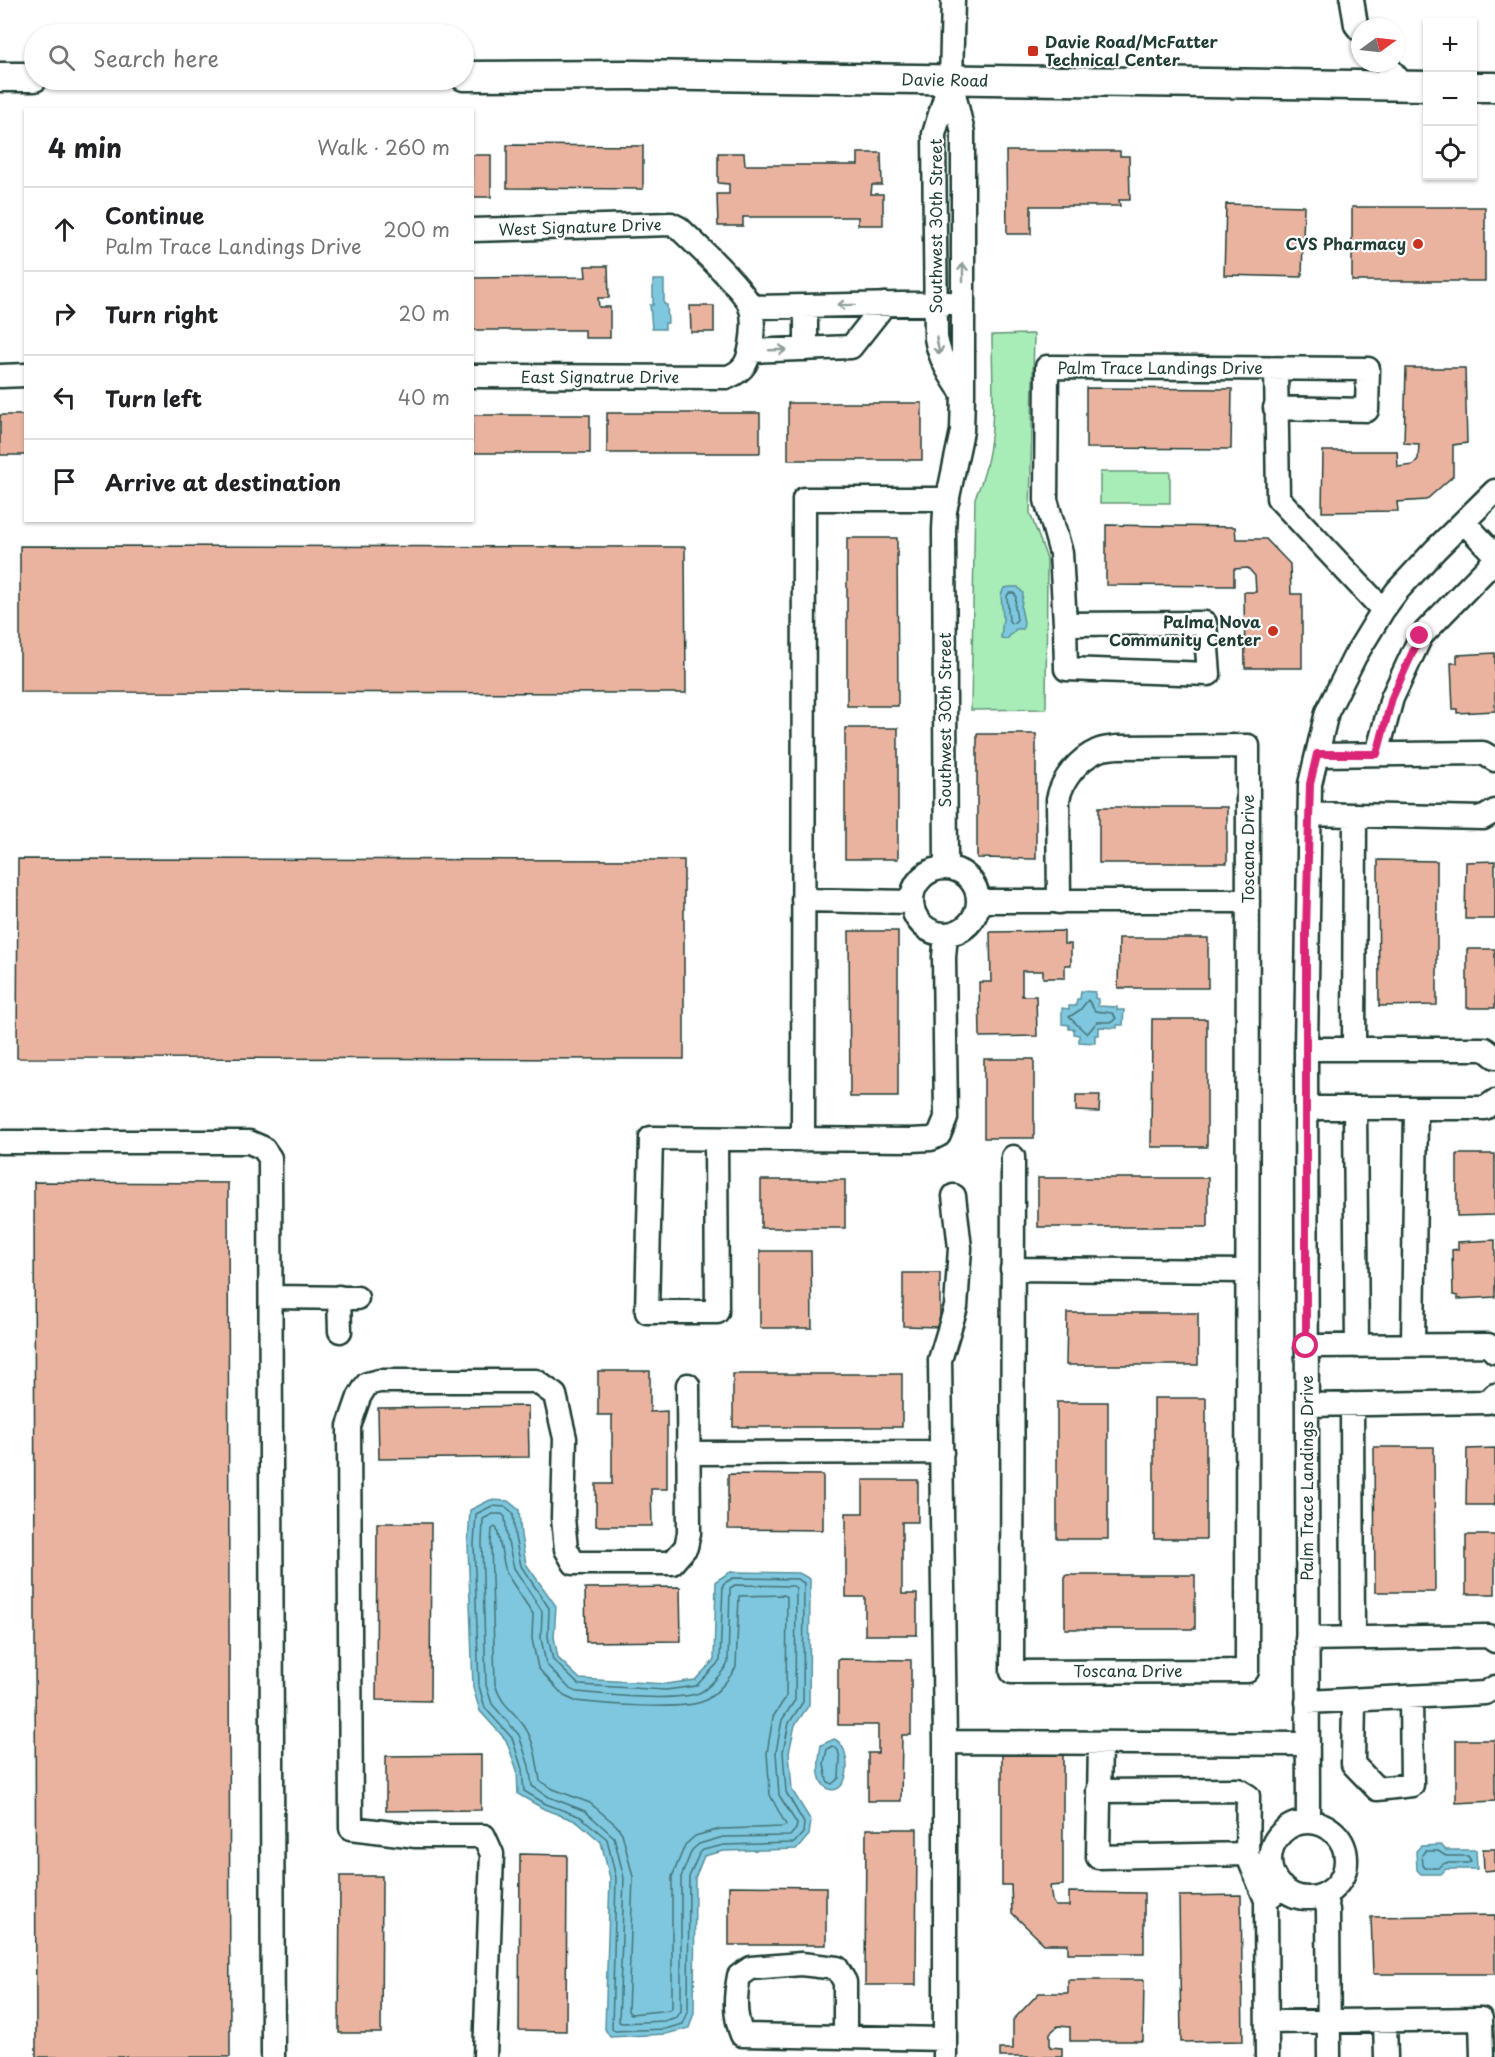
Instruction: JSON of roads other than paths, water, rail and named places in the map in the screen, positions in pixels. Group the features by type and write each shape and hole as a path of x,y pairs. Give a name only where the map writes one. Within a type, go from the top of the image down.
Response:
{"main road":[{"name":"Davie Road","path":"474,76 631,75 1416,86"},
{"path":"0,77 24,77"},
{"path":"1477,87 1495,87"}],"street":[{"path":"951,80 952,0"},
{"path":"1352,0 1355,18"},
{"path":"1397,72 1416,86"},
{"name":"Southwest 30th Street","path":"946,867 944,530 962,431 963,394 963,133 951,80"},
{"name":"Southwest 30th Street","path":"951,80 934,134 936,338 939,354 945,367 963,394"},
{"name":"West Signature Drive","path":"474,230 671,224 679,228 742,292 750,307"},
{"path":"885,304 851,347 750,351 752,334 750,307 806,306 885,304 936,303 963,303"},
{"path":"806,306 806,349"},
{"name":"East Signatrue Drive","path":"474,376 728,377 740,372 750,351"},
{"name":"Palm Trace Landings Drive","path":"1065,624 1061,553 1046,500 1047,368 1368,369 1367,410 1275,408"},
{"name":"Palm Trace Landings Drive","path":"1276,369 1278,498 1383,610"},
{"path":"0,376 24,375"},
{"name":"Palm Trace Landings Drive","path":"1308,1822 1305,1049 1310,784 1328,712 1355,657 1383,610 1397,591 1495,491"},
{"path":"803,1140 804,499 948,499"},
{"path":"1464,522 1495,555"},
{"path":"1377,754 1392,698 1420,636 1495,560"},
{"path":"1205,623 1209,674 1066,669 1065,624 1205,623"},
{"name":"Toscana Drive","path":"1013,1157 1012,1672 1247,1671 1248,746 1116,747 1099,750 1089,755 1067,776 1060,787 1058,799 1059,902"},
{"path":"1317,754 1483,753 1495,760"},
{"path":"1309,814 1483,818 1495,811"},
{"path":"1354,1049 1356,815"},
{"path":"946,867 959,870 969,878 978,901 969,924 958,931 946,934 935,933 918,921 912,902 913,890 918,880 936,868 946,867"},
{"path":"803,900 912,902"},
{"path":"978,901 1248,901"},
{"path":"716,1139 717,1312 647,1312 651,1138 931,1139 939,1135 946,1118 944,957 946,934"},
{"path":"1305,1049 1485,1049 1495,1057"},
{"path":"1306,1108 1485,1108 1495,1101"},
{"path":"1355,1108 1357,1346"},
{"path":"1413,1345 1416,1108"},
{"path":"0,1142 249,1142 262,1148 270,1158 273,2057"},
{"path":"845,2037 846,1983 837,1968 801,1964 751,1968 740,1976 735,1997 737,2022 742,2035 845,2037 945,2048 945,1742 940,1360 957,1307 960,1248 954,1196"},
{"path":"1012,1269 1247,1271"},
{"path":"271,1297 348,1298 340,1331"},
{"path":"1306,1346 1488,1345 1495,1352"},
{"path":"485,2057 492,1854 484,1836 416,1836 351,1828 349,1426 359,1397 367,1384 380,1381 536,1381 555,1395 565,1438 563,1518 566,1549 574,1563 672,1563 686,1547 689,1533 688,1385"},
{"path":"1306,1405 1488,1402 1495,1395"},
{"path":"1352,1404 1353,1637"},
{"path":"688,1453 942,1452"},
{"path":"1307,1639 1488,1636 1495,1641"},
{"path":"1307,1702 1485,1693 1495,1688"},
{"path":"1354,1700 1353,1764 1377,1789 1412,1785 1411,1697"},
{"path":"945,1742 1308,1744"},
{"path":"1100,1743 1098,1857 1247,1854"},
{"path":"1098,1791 1238,1790 1248,1796 1247,1854 1274,1894"},
{"path":"1268,2057 1267,2022 1274,1894 1275,1877 1271,1865 1272,1852 1276,1840 1290,1828 1308,1822 1320,1824 1332,1830 1341,1840 1346,1865 1342,1878 1335,1888 1324,1895 1309,1898 1274,1894"},
{"path":"1324,1895 1328,1910 1329,2057"},
{"path":"1267,2022 1481,2019 1482,2057"},
{"path":"1385,2022 1386,2057"}],"water":[{"path":"653,280 664,280 664,304 667,305 668,323 665,323 665,329 652,329 650,305 653,305"},
{"path":"1018,587 1023,593 1021,608 1024,622 1023,629 1016,629 1007,639 1001,638 1003,618 1001,595 1004,588"},
{"path":"1081,991 1095,992 1098,1006 1117,1007 1117,1010 1124,1010 1123,1025 1117,1025 1117,1028 1099,1027 1099,1035 1095,1035 1095,1043 1079,1042 1079,1035 1074,1034 1074,1029 1069,1029 1069,1025 1062,1024 1062,1008 1069,1009 1069,1006 1076,1006"},
{"path":"490,1500 508,1501 519,1510 526,1564 556,1606 554,1637 558,1658 580,1679 666,1684 695,1680 714,1660 716,1581 730,1572 799,1573 810,1579 809,1705 795,1725 789,1752 792,1790 811,1821 809,1835 797,1849 724,1851 704,1856 695,1878 694,2013 689,2028 666,2034 610,2037 605,2029 610,1878 601,1842 578,1822 544,1809 518,1794 517,1770 506,1740 480,1711 473,1688 468,1544 470,1510"},
{"path":"834,1739 839,1742 845,1753 847,1767 841,1786 833,1790 824,1786 821,1781 819,1763 821,1745"},
{"path":"1441,1845 1446,1850 1476,1850 1477,1869 1446,1869 1441,1874 1421,1874 1417,1870 1416,1851 1421,1846"}],"place":[{"name":"Davie Road/McFatter Technical Center","path":"1033,51"},
{"name":"CVS Pharmacy","path":"1418,244"},
{"name":"Palma Nova Community Center","path":"1273,631"}]}
